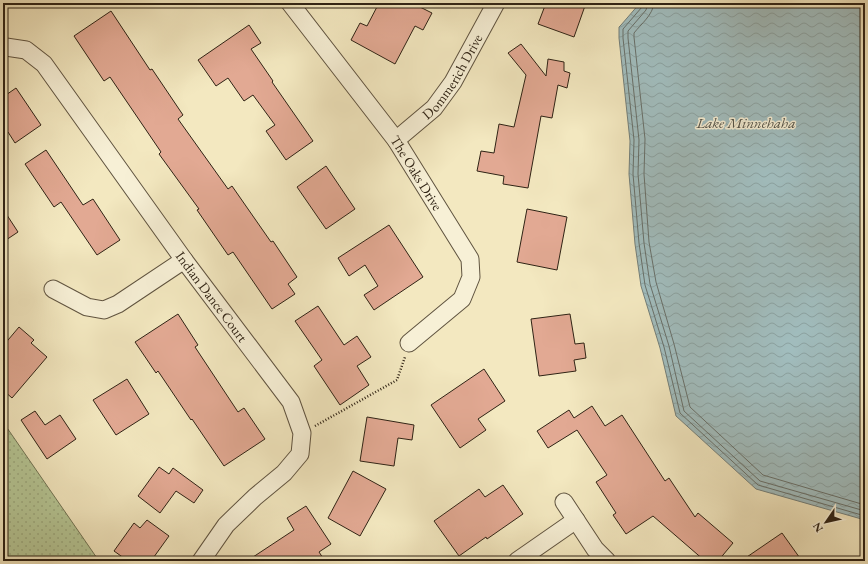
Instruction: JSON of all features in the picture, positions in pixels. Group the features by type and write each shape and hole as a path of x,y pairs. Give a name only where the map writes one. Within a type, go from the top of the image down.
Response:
{"street":[{"name":"The Oaks Drive","path":"290,3 396,140 470,259 471,277 462,298 409,342"},
{"name":"Dommerich Drive","path":"396,140 434,108 453,82 496,3"},
{"name":"Indian Dance Court","path":"3,48 6,47 26,50 44,64 184,260 291,402 302,433 300,454 284,473 255,497 226,526 201,561"},
{"path":"53,289 87,307 104,310 118,304 184,260"},
{"path":"564,502 595,549 607,561"},
{"path":"517,561 576,520"}],"path":[{"path":"302,433 397,380 409,342"}],"green space":[{"path":"3,422 99,561 3,561"}],"water":[{"name":"Lake Minnehaha","path":"640,3 865,3 865,520 756,489 676,416 660,348 641,286 635,244 629,174 630,141 619,27"}],"building":[{"path":"379,3 412,3 432,13 423,30 415,26 395,64 351,40 360,23 367,26"},
{"path":"546,3 586,3 574,37 538,24"},
{"path":"111,11 150,70 152,69 183,115 178,119 228,189 232,186 271,242 273,241 297,277 288,284 295,294 272,309 233,252 228,255 197,210 199,209 159,154 161,152 110,77 104,81 74,36"},
{"path":"249,25 261,43 251,49 313,141 286,160 266,131 275,125 253,95 244,101 228,78 216,86 198,60"},
{"path":"521,44 546,76 548,59 564,62 564,71 570,73 567,88 558,85 552,118 541,116 528,188 503,184 504,176 477,171 481,151 494,153 499,124 514,127 526,75 508,53"},
{"path":"16,88 41,125 15,143 8,132 3,135 3,97"},
{"path":"46,150 83,205 93,199 120,240 97,255 61,202 54,207 25,164"},
{"path":"326,166 355,209 326,229 297,187"},
{"path":"3,209 18,232 3,242"},
{"path":"527,209 567,217 557,270 517,262"},
{"path":"389,225 423,277 374,310 364,295 378,286 365,265 349,276 338,258"},
{"path":"318,306 344,345 357,336 371,357 357,366 369,385 340,405 314,366 322,360 295,321"},
{"path":"178,314 198,345 195,347 238,412 244,408 265,439 224,466 158,371 156,373 135,342"},
{"path":"570,314 575,344 584,343 586,358 574,360 576,371 539,376 531,319"},
{"path":"19,327 34,340 31,343 47,357 12,398 3,390 3,346"},
{"path":"484,369 505,401 478,419 486,430 460,448 431,405"},
{"path":"127,379 149,414 116,435 93,400"},
{"path":"592,406 605,426 622,415 665,481 669,478 695,517 698,513 733,543 718,561 705,561 653,516 626,534 613,515 616,513 596,482 607,475 577,430 548,448 537,431 569,410 574,418"},
{"path":"35,411 45,425 60,415 76,439 47,459 21,420"},
{"path":"367,417 414,425 412,440 398,438 394,466 360,461"},
{"path":"159,467 169,474 173,468 203,490 194,503 176,491 160,513 138,496"},
{"path":"353,471 386,489 360,536 328,518"},
{"path":"503,485 523,514 459,556 434,521 479,489 485,497"},
{"path":"306,506 331,544 319,552 325,561 247,561 294,530 287,518"},
{"path":"147,520 169,536 151,561 128,561 114,551 134,523 140,528"},
{"path":"782,533 802,561 741,561"}]}
